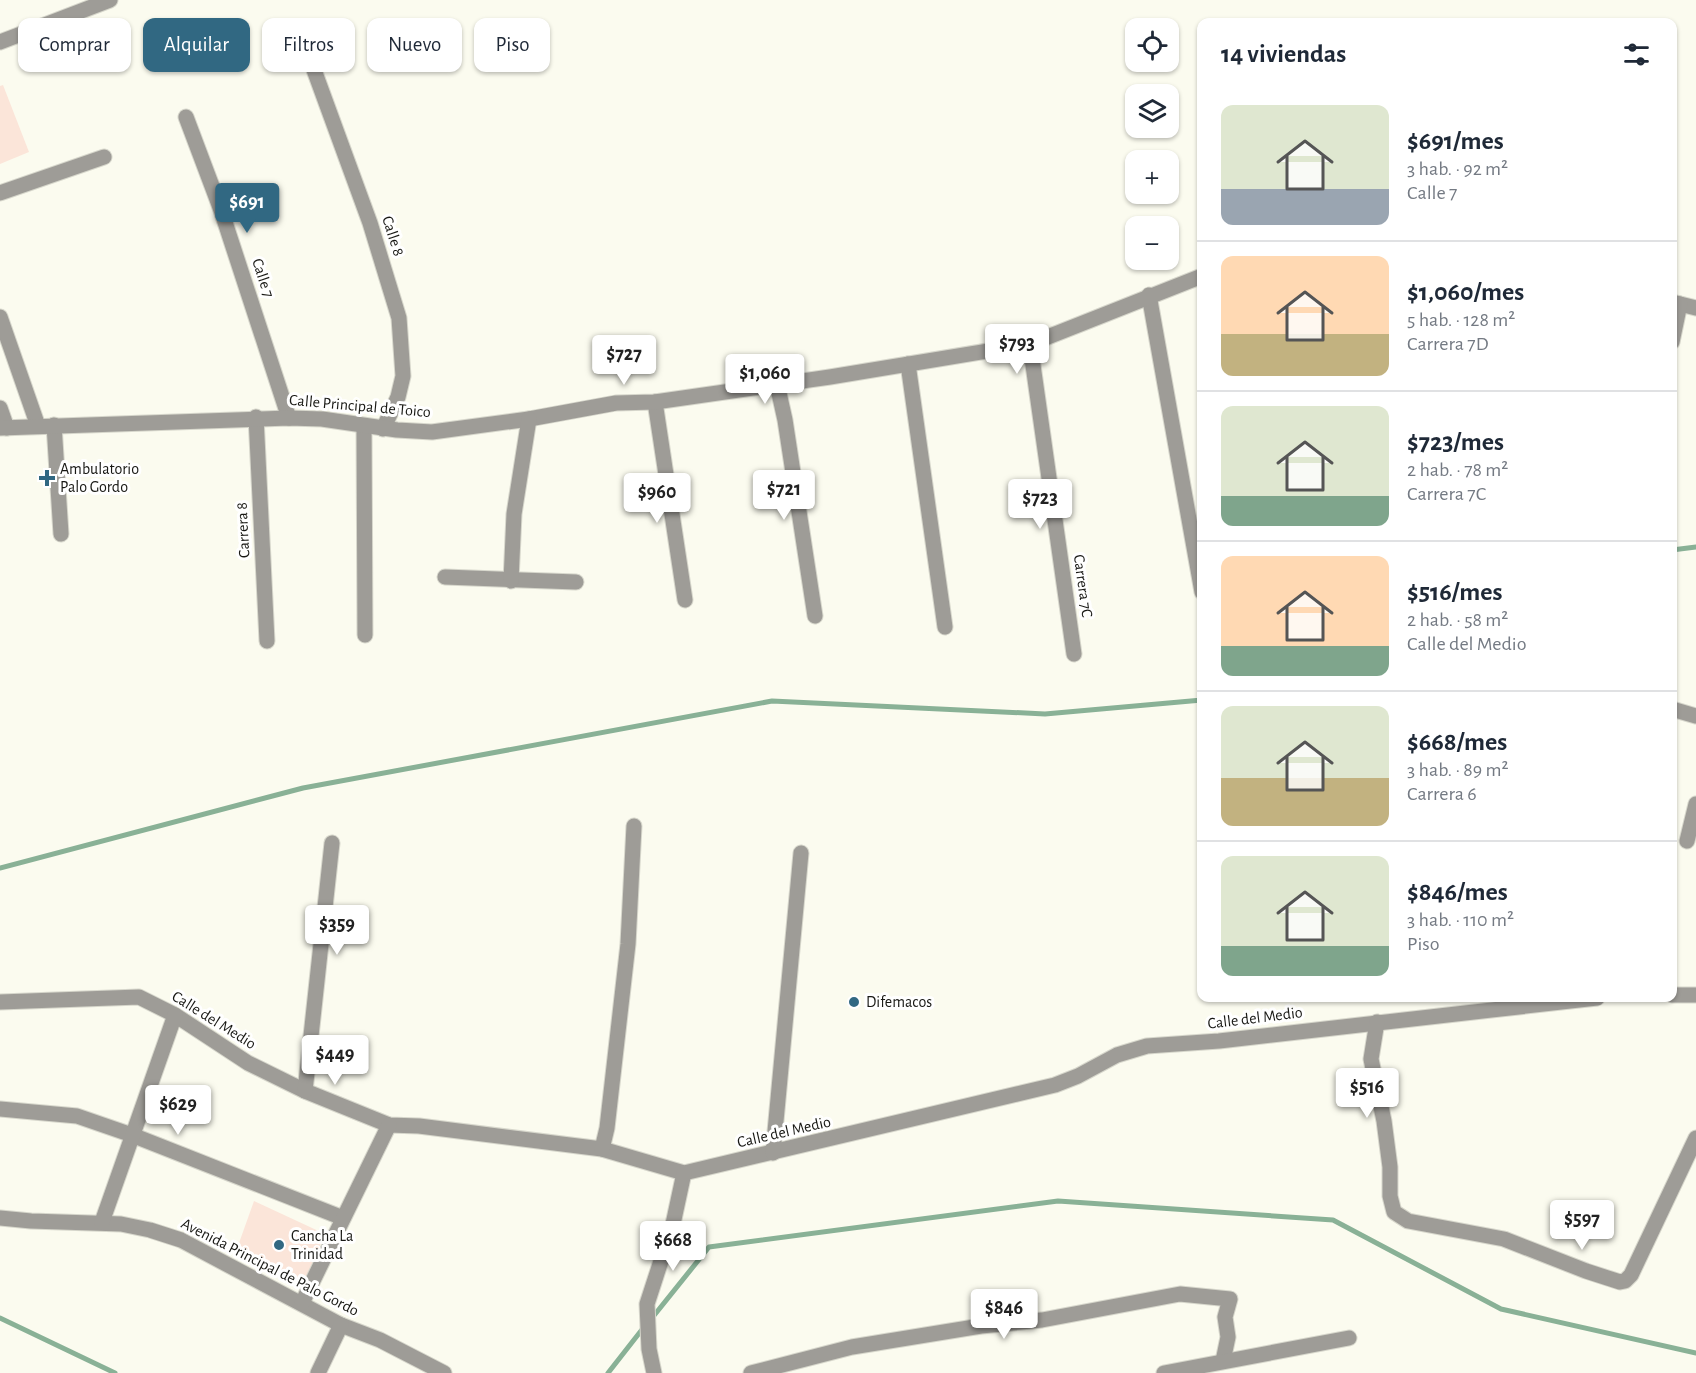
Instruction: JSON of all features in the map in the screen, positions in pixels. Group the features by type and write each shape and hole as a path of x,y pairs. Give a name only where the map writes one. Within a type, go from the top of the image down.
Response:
{"street":[{"path":"0,42 110,0"},
{"name":"Calle 8","path":"315,72 370,223 399,318 403,376 398,397 383,429"},
{"name":"Calle 7","path":"186,117 221,210 289,417"},
{"path":"0,193 104,157"},
{"name":"Calle Principal de Toico","path":"3,428 289,417 322,419 383,429 432,432 529,419 616,403 654,402 777,384 1030,344 1197,278"},
{"path":"1149,295 1197,564"},
{"path":"1677,303 1696,308"},
{"path":"0,317 38,426"},
{"name":"Carrera 7C","path":"1030,344 1074,654"},
{"path":"908,364 945,627"},
{"path":"777,384 785,420 815,616"},
{"path":"654,402 685,600"},
{"path":"0,408 3,428"},
{"name":"Carrera 8","path":"256,417 267,641"},
{"path":"511,580 514,514 529,419"},
{"path":"54,425 61,534"},
{"path":"364,426 365,635"},
{"path":"445,577 576,582"},
{"path":"1677,710 1696,716"},
{"path":"1687,841 1696,804"},
{"path":"602,1149 607,1128 628,944 634,826"},
{"path":"305,1091 332,843"},
{"path":"772,1153 801,853"},
{"path":"1677,995 1696,995"},
{"name":"Calle del Medio","path":"0,1002 139,997 175,1015 248,1063 305,1091 389,1125 430,1127 602,1149 684,1173 1055,1085 1078,1076 1117,1055 1147,1046 1219,1041 1522,1002"},
{"path":"102,1222 175,1015"},
{"path":"1377,1022 1371,1059 1384,1121 1392,1206 1394,1212 1408,1221 1504,1239 1586,1271 1620,1282 1625,1281 1631,1275 1696,1138"},
{"path":"0,1109 77,1116 132,1135 343,1218"},
{"path":"302,1303 389,1125"},
{"path":"654,1373 649,1349 647,1304 673,1224 684,1173"},
{"name":"Avenida Principal de Palo Gordo","path":"0,1218 122,1224 182,1240 341,1325 380,1340 444,1373"},
{"path":"751,1373 852,1347 981,1326 1042,1320 1180,1294 1230,1299 1225,1317 1228,1336 1223,1361"},
{"path":"318,1373 341,1325"},
{"path":"1164,1373 1348,1338"}],"shaded area":[{"path":"3,85 29,152 0,164 0,86"},
{"name":"Cancha La Trinidad","path":"254,1201 325,1234 303,1285 234,1257"}],"waterway":[{"path":"1677,549 1696,547"},
{"path":"0,868 303,788 772,701 1045,714 1197,700"},
{"path":"652,1318 709,1247 1058,1201 1333,1220 1501,1309 1696,1353"},
{"path":"0,1318 115,1373"},
{"path":"608,1373 644,1327"}],"place":[{"name":"Ambulatorio Palo Gordo","path":"47,478"},
{"name":"Difemacos","path":"854,1002"},
{"name":"Cancha La Trinidad","path":"279,1245"}]}
